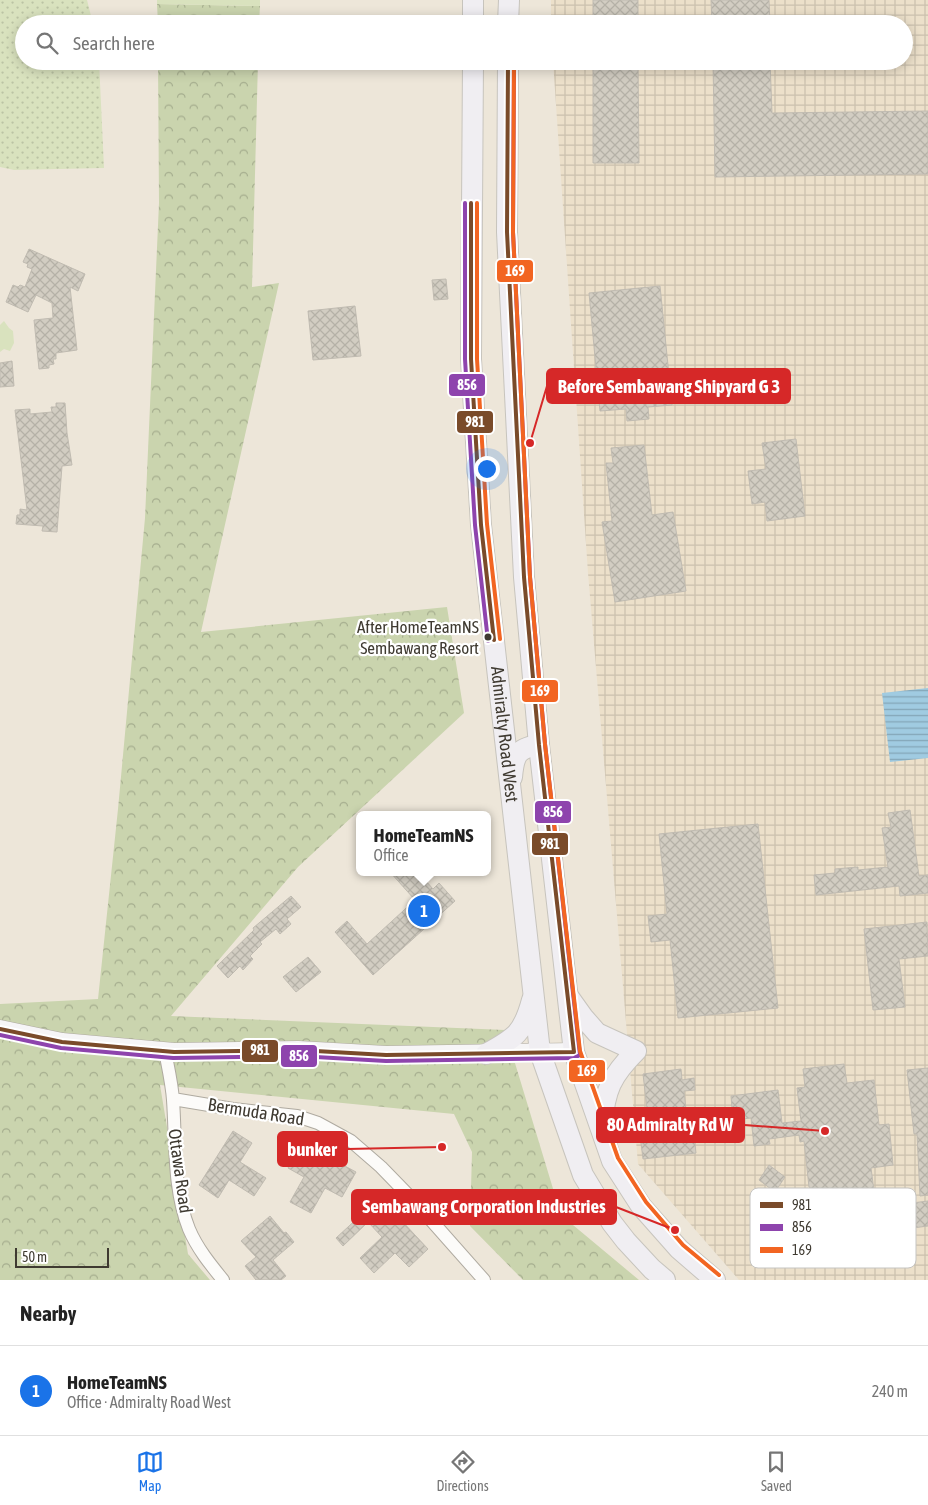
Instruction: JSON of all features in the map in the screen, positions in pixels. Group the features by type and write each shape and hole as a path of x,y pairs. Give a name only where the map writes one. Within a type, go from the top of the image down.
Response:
{"main road":[{"path":"472,0 473,15"},
{"path":"508,15 509,0"},
{"name":"Admiralty Road West","path":"473,70 471,360 482,525 540,1052 583,1175 612,1223 626,1241 665,1280"},
{"name":"Admiralty Road West","path":"508,70 507,232 524,577 539,745 574,1052 612,1161 642,1206 679,1249 715,1280"},
{"path":"511,795 513,766 518,753 526,747 539,745"},
{"path":"566,993 596,1033 636,1051 622,1065 605,1097 601,1130"},
{"path":"486,1054 511,1041 522,1029 533,996"},
{"path":"0,1029 62,1042 164,1051 298,1050 386,1056 574,1052"}],"street":[{"name":"Ottawa Road","path":"164,1051 173,1100 174,1142 180,1194 189,1229 205,1260 223,1280"},
{"name":"Bermuda Road","path":"173,1100 297,1116 318,1123 351,1141 409,1195 484,1280"}],"shaded area":[{"path":"551,0 928,0 928,1280 739,1280 638,1164 588,573 554,70 913,70 913,15 551,15"}],"green space":[{"path":"0,0 87,0 91,15 15,15 15,70 99,70 104,168 14,170 0,167"},
{"path":"157,0 260,0 260,6 157,4"},
{"path":"157,4 260,6 260,15 158,15"},
{"path":"158,70 258,70 252,287 279,283 201,632 447,607 464,713 358,811 356,811 356,813 298,867 171,1016 505,1030 561,1215 639,1280 523,1280 470,1226 472,1152 454,1114 160,1085 188,1254 210,1280 0,1280 0,1004 98,999 145,518 159,203"},
{"path":"4,321 13,331 14,343 10,351 4,349 0,352 0,325"}],"water":[{"path":"928,688 928,758 890,762 882,693"}],"building":[{"path":"593,0 638,0 638,15 593,15"},
{"path":"711,0 769,0 770,15 712,15"},
{"path":"593,70 638,70 639,163 593,163"},
{"path":"713,70 770,70 772,113 928,111 928,174 715,177"},
{"path":"29,249 85,274 78,291 70,287 77,350 56,353 56,359 53,359 54,364 49,365 49,368 39,369 34,320 53,318 52,303 36,295 28,312 6,302 13,285 25,287 32,269 23,262"},
{"path":"446,279 448,299 434,300 432,280"},
{"path":"660,286 672,405 648,407 649,419 627,421 626,409 600,411 589,293"},
{"path":"355,306 361,356 313,360 308,311"},
{"path":"12,361 14,386 0,387 0,363"},
{"path":"56,403 65,403 72,465 62,466 57,532 42,531 43,526 16,524 17,515 20,515 20,509 27,510 15,410 30,409 30,414 52,412 51,407 56,407"},
{"path":"796,439 805,516 767,521 765,502 752,504 748,471 766,469 762,443"},
{"path":"644,445 652,515 673,512 686,591 615,602 602,522 612,521 606,463 613,463 611,448"},
{"path":"910,810 919,876 928,875 928,893 900,896 899,886 816,895 814,875 835,873 835,869 858,867 858,870 888,867 882,828 891,827 888,813"},
{"path":"758,824 778,1008 678,1018 670,940 651,942 648,916 667,914 659,834"},
{"path":"394,876 422,876 433,889 439,883 455,901 373,975 335,932 347,921 367,944 415,900"},
{"path":"291,896 301,907 287,919 291,924 280,934 276,929 260,942 262,944 250,956 253,959 243,970 240,966 228,978 217,966 254,930 253,928"},
{"path":"927,922 928,956 899,959 905,1007 873,1010 864,929"},
{"path":"308,957 321,972 296,992 283,977"},
{"path":"844,1064 847,1083 874,1080 879,1125 889,1124 893,1165 871,1168 874,1188 810,1188 804,1141 800,1142 799,1135 769,1139 770,1144 754,1146 751,1118 733,1120 731,1096 778,1090 782,1123 801,1121 797,1088 805,1087 803,1069"},
{"path":"928,1068 928,1195 920,1196 917,1134 914,1134 907,1070"},
{"path":"681,1069 682,1080 694,1078 695,1090 684,1091 687,1119 692,1119 696,1153 643,1159 639,1127 649,1126 643,1074"},
{"path":"233,1131 252,1143 240,1162 266,1178 254,1196 229,1180 218,1198 199,1185"},
{"path":"302,1143 356,1172 342,1197 325,1188 311,1213 290,1202 304,1177 288,1168"},
{"path":"769,1165 785,1177 778,1188 770,1188 759,1180"},
{"path":"928,1201 928,1226 916,1228 916,1202"},
{"path":"374,1203 382,1212 388,1206 428,1249 409,1267 395,1253 374,1273 360,1258 382,1237 368,1222 343,1246 336,1238"},
{"path":"270,1216 294,1242 273,1260 286,1276 281,1280 256,1280 245,1266 256,1257 241,1241"}],"transit line":[{"name":"981","path":"0,1029 62,1042 174,1052 298,1050 386,1055 574,1052 539,745 524,577 507,232 508,70"},
{"name":"856","path":"0,1035 61,1048 173,1058 298,1056 386,1061 574,1058 580,1055 545,744 530,577 513,232 514,70"},
{"name":"169","path":"514,70 513,232 530,577 545,744 580,1051 618,1158 646,1202 683,1245 719,1275"},
{"name":"856","path":"465,203 465,359 475,525 488,641"},
{"name":"981","path":"471,203 471,359 481,525 494,640"},
{"name":"169","path":"477,203 477,359 487,524 500,639"}],"place":[{"name":"Before Sembawang Shipyard G 3","path":"530,443"},
{"name":"After HomeTeamNS Sembawang Resort","path":"488,637"},
{"name":"HomeTeamNS","path":"424,911"},
{"name":"80 Admiralty Rd W","path":"825,1131"},
{"name":"bunker","path":"442,1147"},
{"name":"Sembawang Corporation Industries","path":"675,1230"}]}
